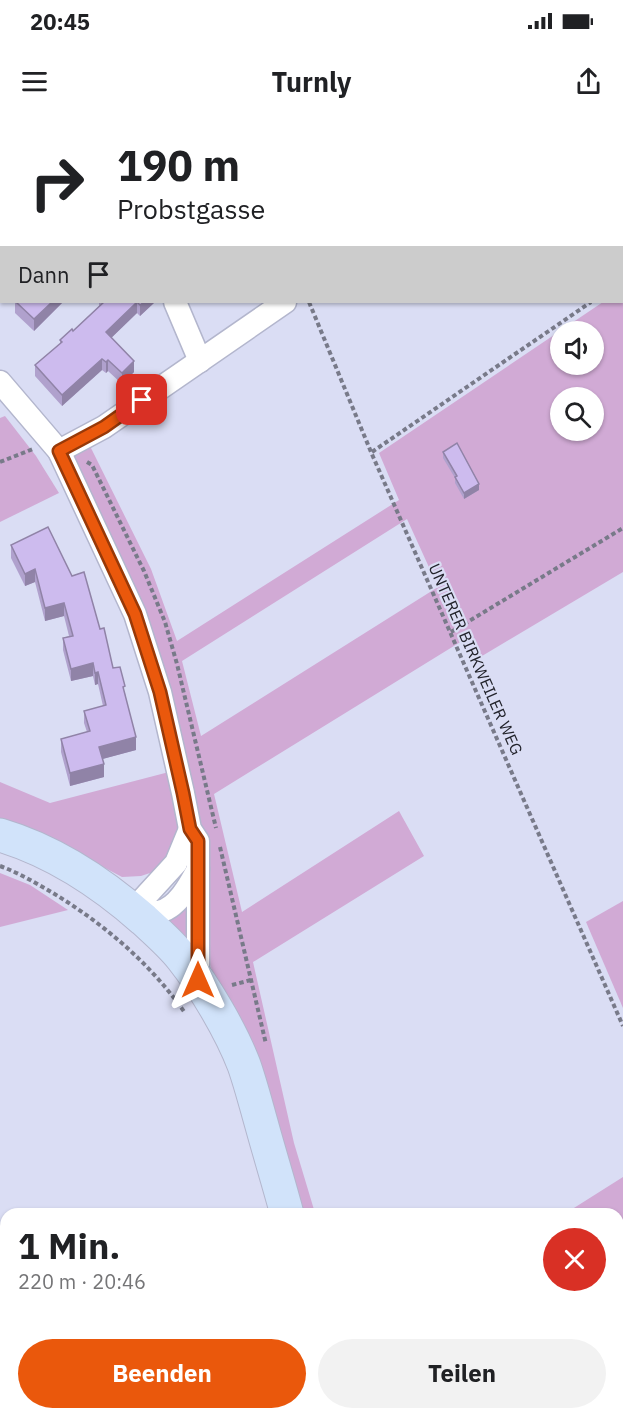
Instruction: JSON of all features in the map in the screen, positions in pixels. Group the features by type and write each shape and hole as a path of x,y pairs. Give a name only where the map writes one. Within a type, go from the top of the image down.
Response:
{"street":[{"path":"174,303 200,361"},
{"path":"55,446 104,427 284,303"},
{"path":"0,382 55,446 135,614 160,692 190,829 198,841 198,980"},
{"path":"133,910 176,863 190,829"},
{"path":"0,835 31,846 62,861 102,886 162,936 198,980 243,1064 285,1208"},
{"path":"133,910 158,912 167,909 189,887 198,869"}],"path":[{"name":"UNTERER BIRKWEILER WEG","path":"309,303 372,452 623,1026"},
{"path":"372,452 590,303"},
{"path":"0,462 55,446"},
{"path":"451,632 623,528"},
{"path":"0,866 76,907 121,942 152,971 184,1011"}],"shaded area":[{"path":"602,303 623,303 623,572 472,662 462,641 214,794 242,912 399,811 424,856 253,962 294,1143 314,1208 293,1208 205,950 206,884 202,826 186,768 69,454 89,444 151,569 177,641 399,500 379,453 550,338 550,375 604,375 604,321 575,321","holes":["407,519 438,587 201,736 182,661"]},
{"path":"5,416 36,456 59,493 0,522 0,418"},
{"path":"169,772 182,825 162,869 141,876 122,877 47,837 0,821 0,782 50,803"},
{"path":"0,873 30,885 68,910 0,927"},
{"path":"623,901 623,1008 586,922"},
{"path":"188,903 189,942 168,921"},
{"path":"623,1177 623,1208 574,1208"}],"building":[{"path":"17,303 51,303 34,319"},
{"path":"103,303 136,303 106,332 134,361 122,373 108,360 106,362 102,359 62,395 35,365 62,342 60,340 72,329 73,331"},
{"path":"457,443 479,484 464,493 443,452"},
{"path":"48,527 72,576 84,572 100,629 104,628 113,668 120,667 136,737 99,747 104,764 70,773 61,739 90,731 84,711 106,705 98,672 95,673 93,663 71,669 63,638 73,636 64,603 45,608 35,569 25,574 11,545"}],"route":[{"path":"142,400 104,427 59,451 135,614 160,692 190,829 198,841 198,980"}]}
